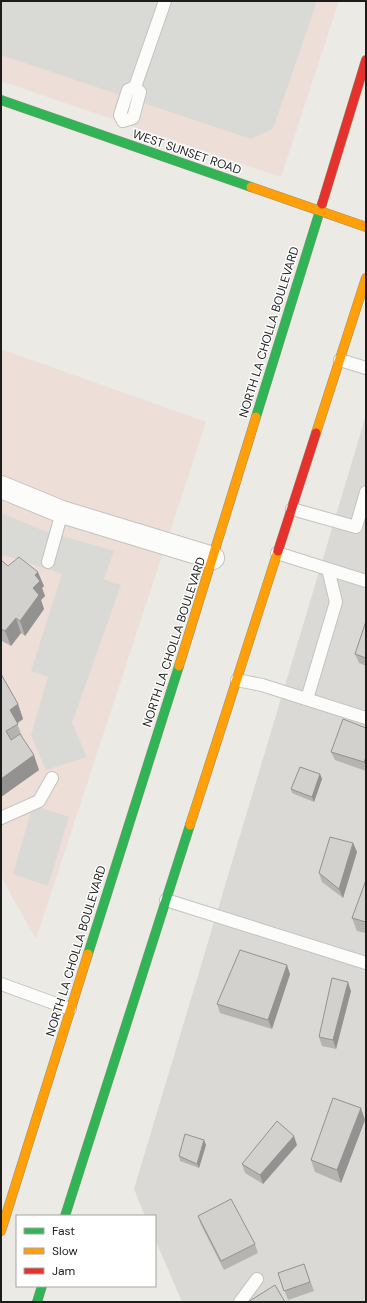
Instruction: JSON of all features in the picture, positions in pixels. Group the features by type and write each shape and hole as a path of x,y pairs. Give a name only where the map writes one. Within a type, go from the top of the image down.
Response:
{"main road":[{"name":"NORTH LA CHOLLA BOULEVARD","path":"1,1231 213,558 318,211 366,60"},
{"name":"WEST SUNSET ROAD","path":"1,100 366,227"},
{"path":"65,1215 366,278"},
{"path":"37,1302 42,1287"}],"street":[{"path":"1,487 62,512 213,558"}],"lane":[{"path":"117,140 123,120 133,118 140,92 135,87 164,1"},
{"path":"340,360 366,368"},
{"path":"292,509 356,527 366,492"},
{"path":"48,562 62,512"},
{"path":"278,553 366,581"},
{"path":"307,699 336,602 328,569"},
{"path":"237,680 262,685 366,718"},
{"path":"1,818 39,801 52,778"},
{"path":"166,900 366,963"},
{"path":"1,984 70,1009"},
{"path":"240,1302 257,1279"}],"shaded area":[{"path":"1,1 339,1 281,177 1,81"},
{"path":"1,1 317,1 273,129 251,139 1,55"},
{"path":"1,349 206,422 36,939 1,877"},
{"path":"366,415 366,1302 182,1302 156,1241 156,1215 145,1215 134,1189"},
{"path":"1,513 42,530 114,551 104,579 121,585 72,723 87,757 46,770 31,735 48,677 31,671 62,574 4,555 1,559"},
{"path":"33,805 69,817 48,886 13,874"}],"building":[{"path":"19,557 38,572 35,575 40,581 33,588 39,595 20,621 16,618 5,631 1,629 1,560 8,566"},
{"path":"366,621 366,658 355,654"},
{"path":"1,674 18,704 10,710 18,724 6,731 11,740 20,734 34,755 1,779"},
{"path":"343,719 366,728 366,757 364,762 331,752"},
{"path":"300,767 320,774 312,797 291,789"},
{"path":"330,837 353,843 339,889 319,873"},
{"path":"366,880 366,922 352,918"},
{"path":"240,950 287,965 268,1020 217,1004"},
{"path":"332,978 348,982 333,1040 319,1037"},
{"path":"333,1098 361,1108 337,1170 311,1160"},
{"path":"277,1121 294,1136 260,1175 242,1164"},
{"path":"185,1134 204,1140 197,1164 179,1156"},
{"path":"231,1199 255,1244 221,1261 198,1216"},
{"path":"304,1264 310,1282 284,1291 278,1273"},
{"path":"275,1285 285,1302 248,1302"}],"traffic: fast":[{"path":"1,100 251,187"},
{"path":"256,417 322,204"},
{"path":"88,954 179,666"},
{"path":"65,1215 190,825"},
{"path":"37,1302 42,1287"}],"traffic: slow":[{"path":"251,187 366,227"},
{"path":"316,433 366,278"},
{"path":"179,666 256,417"},
{"path":"190,825 278,551"},
{"path":"1,1231 88,954"}],"traffic: jam":[{"path":"322,204 366,60"},
{"path":"278,551 316,433"}]}
